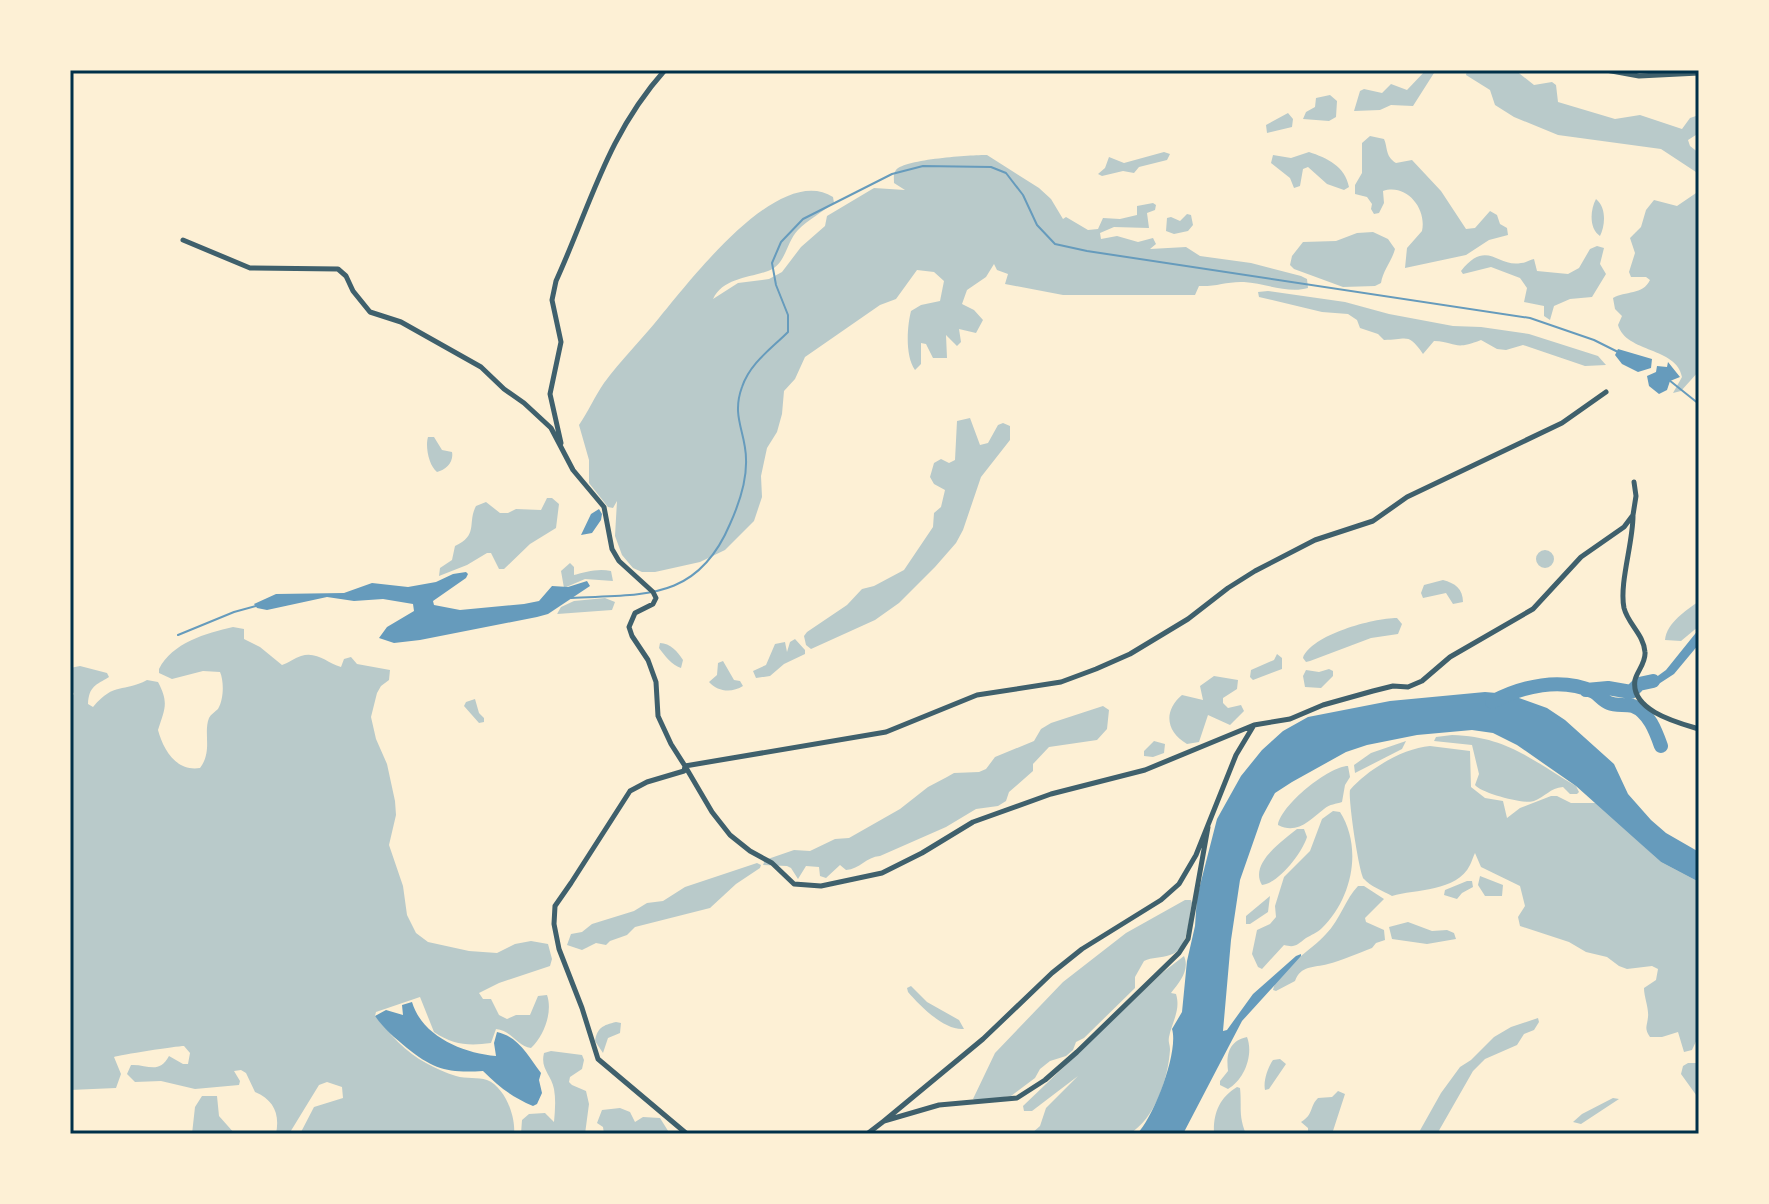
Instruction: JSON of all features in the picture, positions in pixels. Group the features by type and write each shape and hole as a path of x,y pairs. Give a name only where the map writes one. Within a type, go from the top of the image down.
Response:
{"street":[{"path":"563,452 550,394 561,342 552,300 556,281 607,155 646,89 665,70"},
{"path":"1606,70 1639,76 1699,73"},
{"path":"183,240 250,268 338,269 370,312 401,322 481,367 539,415 551,428 573,470 604,507 612,549 619,561 656,598 653,604 635,613 629,627 648,660 656,682 658,716 671,744 712,812 730,835 772,863 794,884 821,886 882,873 973,822 1051,794 1145,770 1254,725 1290,719 1323,705 1393,686 1408,687 1422,681 1450,657 1533,609 1581,557 1624,527 1633,515"},
{"path":"685,766 886,732 977,695 1061,682 1096,669 1130,654 1188,619 1255,571 1315,540 1373,521 1407,497 1562,423 1606,392"},
{"path":"1634,482 1633,538 1624,607 1642,639 1646,653 1635,679 1636,687 1641,701 1654,712 1699,729"},
{"path":"867,1134 983,1039 1052,973 1082,949 1161,900 1179,884 1208,827 1236,755 1254,725"},
{"path":"685,766 684,771 678,774 647,782 630,791 560,896 555,906 554,924 559,949 587,1020 598,1059 687,1134"},
{"path":"884,1121 939,1105 1017,1098 1045,1080 1077,1052 1179,953 1188,939 1208,827"}],"shaded area":[{"path":"1426,70 1435,70 1413,106 1391,105 1380,110 1354,111 1360,91 1382,93 1391,84 1407,90"},
{"path":"1467,70 1515,70 1534,85 1552,82 1556,85 1558,102 1615,119 1640,115 1682,129 1690,118 1699,115 1699,133 1688,140 1699,153 1699,174 1661,149 1558,135 1514,117 1495,105 1490,90 1466,75"},
{"path":"1330,95 1337,101 1336,117 1329,121 1303,119 1306,112 1315,107 1316,98"},
{"path":"1288,113 1293,119 1292,127 1267,133 1266,125"},
{"path":"1370,136 1384,139 1388,155 1396,163 1412,160 1441,191 1466,229 1475,228 1490,211 1507,228 1508,235 1489,240 1466,255 1405,268 1407,248 1422,231 1423,222 1418,206 1407,194 1391,189 1383,191 1384,203 1379,213 1374,214 1367,197 1355,194 1355,185 1362,173 1362,143"},
{"path":"1164,152 1170,154 1167,160 1139,167 1134,173 1098,174 1105,168 1109,157 1124,163"},
{"path":"1309,152 1339,168 1349,187 1344,190 1327,184 1308,167 1303,169 1300,186 1294,188 1290,178 1271,163 1273,155 1291,158"},
{"path":"987,155 1039,188 1051,199 1063,219 1066,217 1088,230 1098,229 1103,218 1120,219 1137,215 1137,206 1156,205 1155,210 1147,213 1149,228 1114,227 1100,233 1101,239 1117,236 1138,242 1153,238 1156,244 1150,249 1186,247 1200,256 1251,263 1301,276 1307,279 1308,288 1292,290 1238,282 1199,286 1195,295 1063,295 1005,284 1008,274 997,270 994,264 986,277 967,290 962,304 974,310 983,320 976,333 959,329 961,342 957,346 946,335 947,358 933,358 926,344 921,343 921,364 915,370 908,349 911,311 921,305 940,301 944,281 934,272 917,270 896,299 880,305 805,357 795,379 784,391 777,432 767,448 761,476 762,497 754,521 725,550 700,562 655,572 633,568 622,555 615,536 617,501 613,508 608,507 589,483 589,460 579,425 601,388 691,279 737,231 762,210 787,196 811,191 833,197 834,203 798,230 774,268 730,283 713,299 738,283 769,279 782,272 801,247 825,226 827,216 874,188 905,190 894,183 895,172 902,166 939,158"},
{"path":"1699,191 1699,371 1681,391 1673,393 1682,377 1678,367 1671,360 1640,346 1623,334 1618,325 1622,316 1615,309 1613,298 1643,288 1650,280 1631,277 1629,272 1635,253 1630,238 1641,227 1646,210 1654,200 1677,206"},
{"path":"1596,199 1604,217 1600,236 1594,229 1592,219"},
{"path":"1187,214 1191,215 1193,225 1188,231 1174,234 1166,231 1167,218 1180,221"},
{"path":"1373,232 1388,239 1395,249 1381,283 1375,286 1343,287 1290,265 1292,256 1303,242 1336,241 1357,233"},
{"path":"1597,246 1604,248 1600,264 1606,274 1592,297 1570,299 1554,306 1550,320 1544,316 1544,306 1524,302 1527,288 1520,278 1491,267 1463,274 1461,271 1470,261 1485,255 1513,263 1534,259 1537,271 1568,274 1579,268 1590,249"},
{"path":"1258,292 1345,302 1453,326 1529,334 1598,356 1606,365 1585,366 1523,345 1497,349 1481,340 1460,345 1434,341 1423,354 1410,340 1384,340 1378,334 1360,328 1357,320 1348,314 1322,312 1259,297"},
{"path":"970,418 980,445 988,443 998,425 1003,423 1010,426 1010,440 981,477 956,543 899,603 875,620 811,649 806,645 804,636 807,632 847,605 862,589 904,570 933,527 934,513 941,507 945,490 934,484 930,477 934,463 941,459 949,463 955,460 957,421"},
{"path":"428,437 434,437 442,450 452,452 449,465 437,472 428,456"},
{"path":"547,498 559,504 556,528 530,544 504,569 499,569 491,553 487,553 439,576 440,568 452,560 455,546 470,533 476,506 486,502 500,513 516,509 541,510"},
{"path":"1541,550 1549,550 1554,559 1552,566 1541,568 1536,563 1536,555"},
{"path":"570,563 574,567 574,575 606,570 611,571 613,581 585,579 564,588 561,571"},
{"path":"1443,580 1458,587 1463,602 1453,604 1446,593 1423,598 1424,585"},
{"path":"605,598 615,602 612,610 557,614 561,607 574,601"},
{"path":"1699,601 1699,626 1681,641 1665,640 1673,622"},
{"path":"1397,618 1402,624 1398,634 1371,638 1310,661 1306,662 1303,658 1318,642 1344,629"},
{"path":"233,627 244,629 244,639 260,647 282,665 301,656 312,655 341,667 344,659 351,657 357,664 390,670 389,680 377,693 371,717 387,764 395,801 396,815 389,845 403,886 407,915 416,933 428,942 469,951 497,953 515,944 531,941 548,944 552,959 550,966 479,993 483,999 491,999 499,1015 507,1019 530,1015 538,996 547,995 549,1009 546,1023 531,1048 496,1029 491,1043 468,1044 448,1040 434,1032 420,997 376,1012 375,1016 398,1042 419,1059 452,1075 487,1080 499,1089 508,1103 514,1134 300,1134 314,1107 343,1098 342,1087 327,1082 319,1085 289,1134 276,1134 274,1108 255,1092 246,1073 241,1070 234,1071 239,1085 195,1089 161,1081 135,1082 127,1074 131,1065 157,1067 169,1056 188,1064 190,1053 184,1046 114,1057 121,1074 116,1088 70,1090 70,698 74,694 70,687 70,668 80,666 107,673 109,677 90,693 88,704 93,707 113,690 147,680 158,682 165,701 158,730 163,745 177,763 200,768 206,755 209,718 218,709 221,700 223,685 220,672 203,671 172,679 159,673 159,669 181,646 201,636"},
{"path":"795,639 805,654 784,664 770,676 756,678 753,671 766,665 775,644 785,642 787,652 790,642"},
{"path":"660,643 670,646 679,654 683,660 681,668 663,654"},
{"path":"1277,654 1282,658 1282,669 1253,680 1250,677 1251,670 1274,660"},
{"path":"723,661 734,680 740,681 743,686 725,690 709,682 717,675 718,663"},
{"path":"1306,670 1319,672 1333,671 1333,676 1321,688 1305,687 1303,676"},
{"path":"1214,676 1238,680 1237,689 1223,698 1223,703 1228,708 1241,705 1244,711 1230,725 1208,715 1199,742 1187,744 1171,727 1172,708 1182,695 1203,700 1200,686"},
{"path":"475,699 484,722 479,723 464,706"},
{"path":"1103,706 1109,710 1107,729 1097,740 1049,747 1033,764 1033,771 998,806 976,809 946,827 871,858 855,868 846,870 840,865 826,878 820,876 819,867 806,866 798,879 787,866 763,865 765,860 794,850 810,851 835,839 849,838 954,773 986,769 995,757 1034,741 1041,729 1051,723"},
{"path":"1452,735 1504,745 1576,786 1579,792 1570,794 1563,787 1558,788 1529,802 1485,791 1475,785 1479,774 1472,745 1434,741 1436,737"},
{"path":"1154,741 1165,744 1164,753 1144,756 1144,751"},
{"path":"1406,741 1402,749 1355,773 1354,765 1371,753"},
{"path":"1430,746 1470,751 1471,787 1485,798 1503,801 1507,818 1520,808 1551,796 1571,803 1597,803 1661,862 1699,882 1699,1035 1692,1050 1684,1052 1678,1032 1650,1037 1647,1031 1644,988 1656,980 1658,969 1652,966 1627,969 1607,957 1520,926 1518,917 1525,906 1520,886 1481,867 1475,853 1464,874 1435,888 1392,896 1364,879 1354,836 1350,790 1386,761"},
{"path":"1348,766 1350,777 1342,802 1326,807 1297,827 1278,825 1288,807 1307,788 1329,772"},
{"path":"1333,811 1340,812 1351,841 1351,873 1341,903 1320,930 1296,945 1284,945 1262,969 1252,954 1257,930 1276,917 1275,906 1284,877 1310,851 1322,819"},
{"path":"1297,829 1304,829 1307,837 1300,851 1276,879 1262,885 1259,877 1263,861"},
{"path":"757,863 761,865 760,868 736,884 710,908 635,927 627,935 606,945 596,943 582,950 567,945 571,934 582,932 592,924 634,911 647,903 663,901 685,887"},
{"path":"1480,876 1503,885 1502,896 1485,896 1478,885"},
{"path":"1472,881 1473,887 1457,899 1444,895 1445,890"},
{"path":"1358,886 1364,886 1384,899 1365,918 1366,922 1384,930 1385,940 1344,959 1304,970 1295,981 1273,990 1281,975 1331,928"},
{"path":"1270,896 1268,912 1246,924 1246,916"},
{"path":"1185,900 1192,903 1187,933 1181,947 1170,955 1144,961 1135,977 1135,988 1084,1038 1076,1042 1073,1050 1050,1061 1035,1078 1011,1096 973,1099 995,1053 1063,982 1126,933"},
{"path":"1408,922 1432,931 1447,930 1454,933 1456,939 1427,944 1392,939 1389,927"},
{"path":"1184,956 1185,971 1171,993 1176,994 1177,1005 1169,1037 1166,1073 1146,1119 1129,1134 1031,1134 1040,1126 1046,1108 1078,1076 1032,1111 1024,1111 1023,1106 1162,973"},
{"path":"911,986 927,1002 959,1020 964,1029 949,1026 933,1016 908,992 907,988"},
{"path":"1538,1018 1534,1030 1524,1034 1517,1045 1485,1059 1473,1071 1437,1134 1418,1134 1460,1067 1494,1037 1511,1027"},
{"path":"621,1023 620,1033 608,1038 603,1053 595,1041 597,1033 604,1026"},
{"path":"1247,1037 1249,1051 1246,1066 1239,1080 1228,1089 1220,1085 1220,1081 1228,1071 1230,1049"},
{"path":"544,1053 582,1055 582,1069 570,1077 569,1082 586,1091 589,1104 585,1134 521,1134 522,1120 529,1114 545,1113 554,1122 554,1089 543,1059"},
{"path":"1280,1059 1286,1064 1269,1089 1265,1090 1269,1066 1273,1060"},
{"path":"1699,1063 1699,1099 1681,1074 1683,1066"},
{"path":"1237,1087 1240,1088 1241,1116 1246,1134 1214,1134 1218,1107"},
{"path":"1338,1091 1345,1094 1332,1134 1308,1134 1308,1128 1301,1122 1308,1116 1315,1101 1332,1097"},
{"path":"202,1096 217,1096 219,1116 235,1134 192,1134 195,1107"},
{"path":"1613,1098 1619,1099 1581,1124 1573,1122 1582,1114"},
{"path":"620,1108 630,1112 635,1122 643,1117 660,1118 670,1134 604,1134 603,1127 597,1123 602,1110"}],"water":[{"path":"1618,349 1652,359 1651,368 1638,372 1622,364 1615,355"},
{"path":"1668,362 1680,377 1670,381 1667,390 1659,394 1649,386 1647,376 1656,372 1657,366 1667,367"},
{"path":"599,509 601,520 592,533 581,535 591,514"},
{"path":"466,572 466,578 433,601 434,605 460,610 524,604 539,601 552,586 568,587 587,581 590,586 548,614 394,643 379,638 387,627 414,611 413,604 383,599 354,601 327,597 267,610 254,604 276,594 344,593 372,583 408,587"},
{"path":"1699,629 1699,644 1674,674 1654,687 1655,678 1666,670"},
{"path":"1485,692 1508,694 1547,708 1565,720 1614,764 1628,794 1651,820 1666,833 1699,852 1699,882 1661,862 1576,786 1517,745 1493,733 1472,730 1417,735 1346,752 1275,793 1262,817 1240,880 1223,1031 1227,1030 1253,994 1296,956 1301,956 1242,1021 1183,1134 1137,1134 1151,1114 1164,1083 1172,1052 1172,1029 1182,1012 1197,897 1217,819 1241,776 1283,731 1308,717 1390,701"},
{"path":"412,1002 417,1014 434,1033 457,1047 496,1056 494,1043 497,1032 511,1038 541,1073 542,1093 537,1104 533,1106 512,1095 483,1071 451,1070 425,1061 394,1037 375,1016 386,1010 403,1015 402,1005"}],"waterway":[{"path":"571,598 622,596 665,589 684,581 701,568 717,549 736,509 745,476 745,449 738,407 742,387 756,364 788,332 788,315 776,285 772,263 781,242 803,219 892,174 923,166 991,167 1006,173 1023,195 1037,225 1055,244 1530,318 1594,340 1618,352"},
{"path":"1669,380 1699,404"},
{"path":"178,635 256,606"},
{"path":"1586,690 1608,688 1631,692 1639,684 1653,681"},
{"path":"1492,702 1542,685 1581,687 1609,703 1639,709 1651,723 1661,746"}]}
